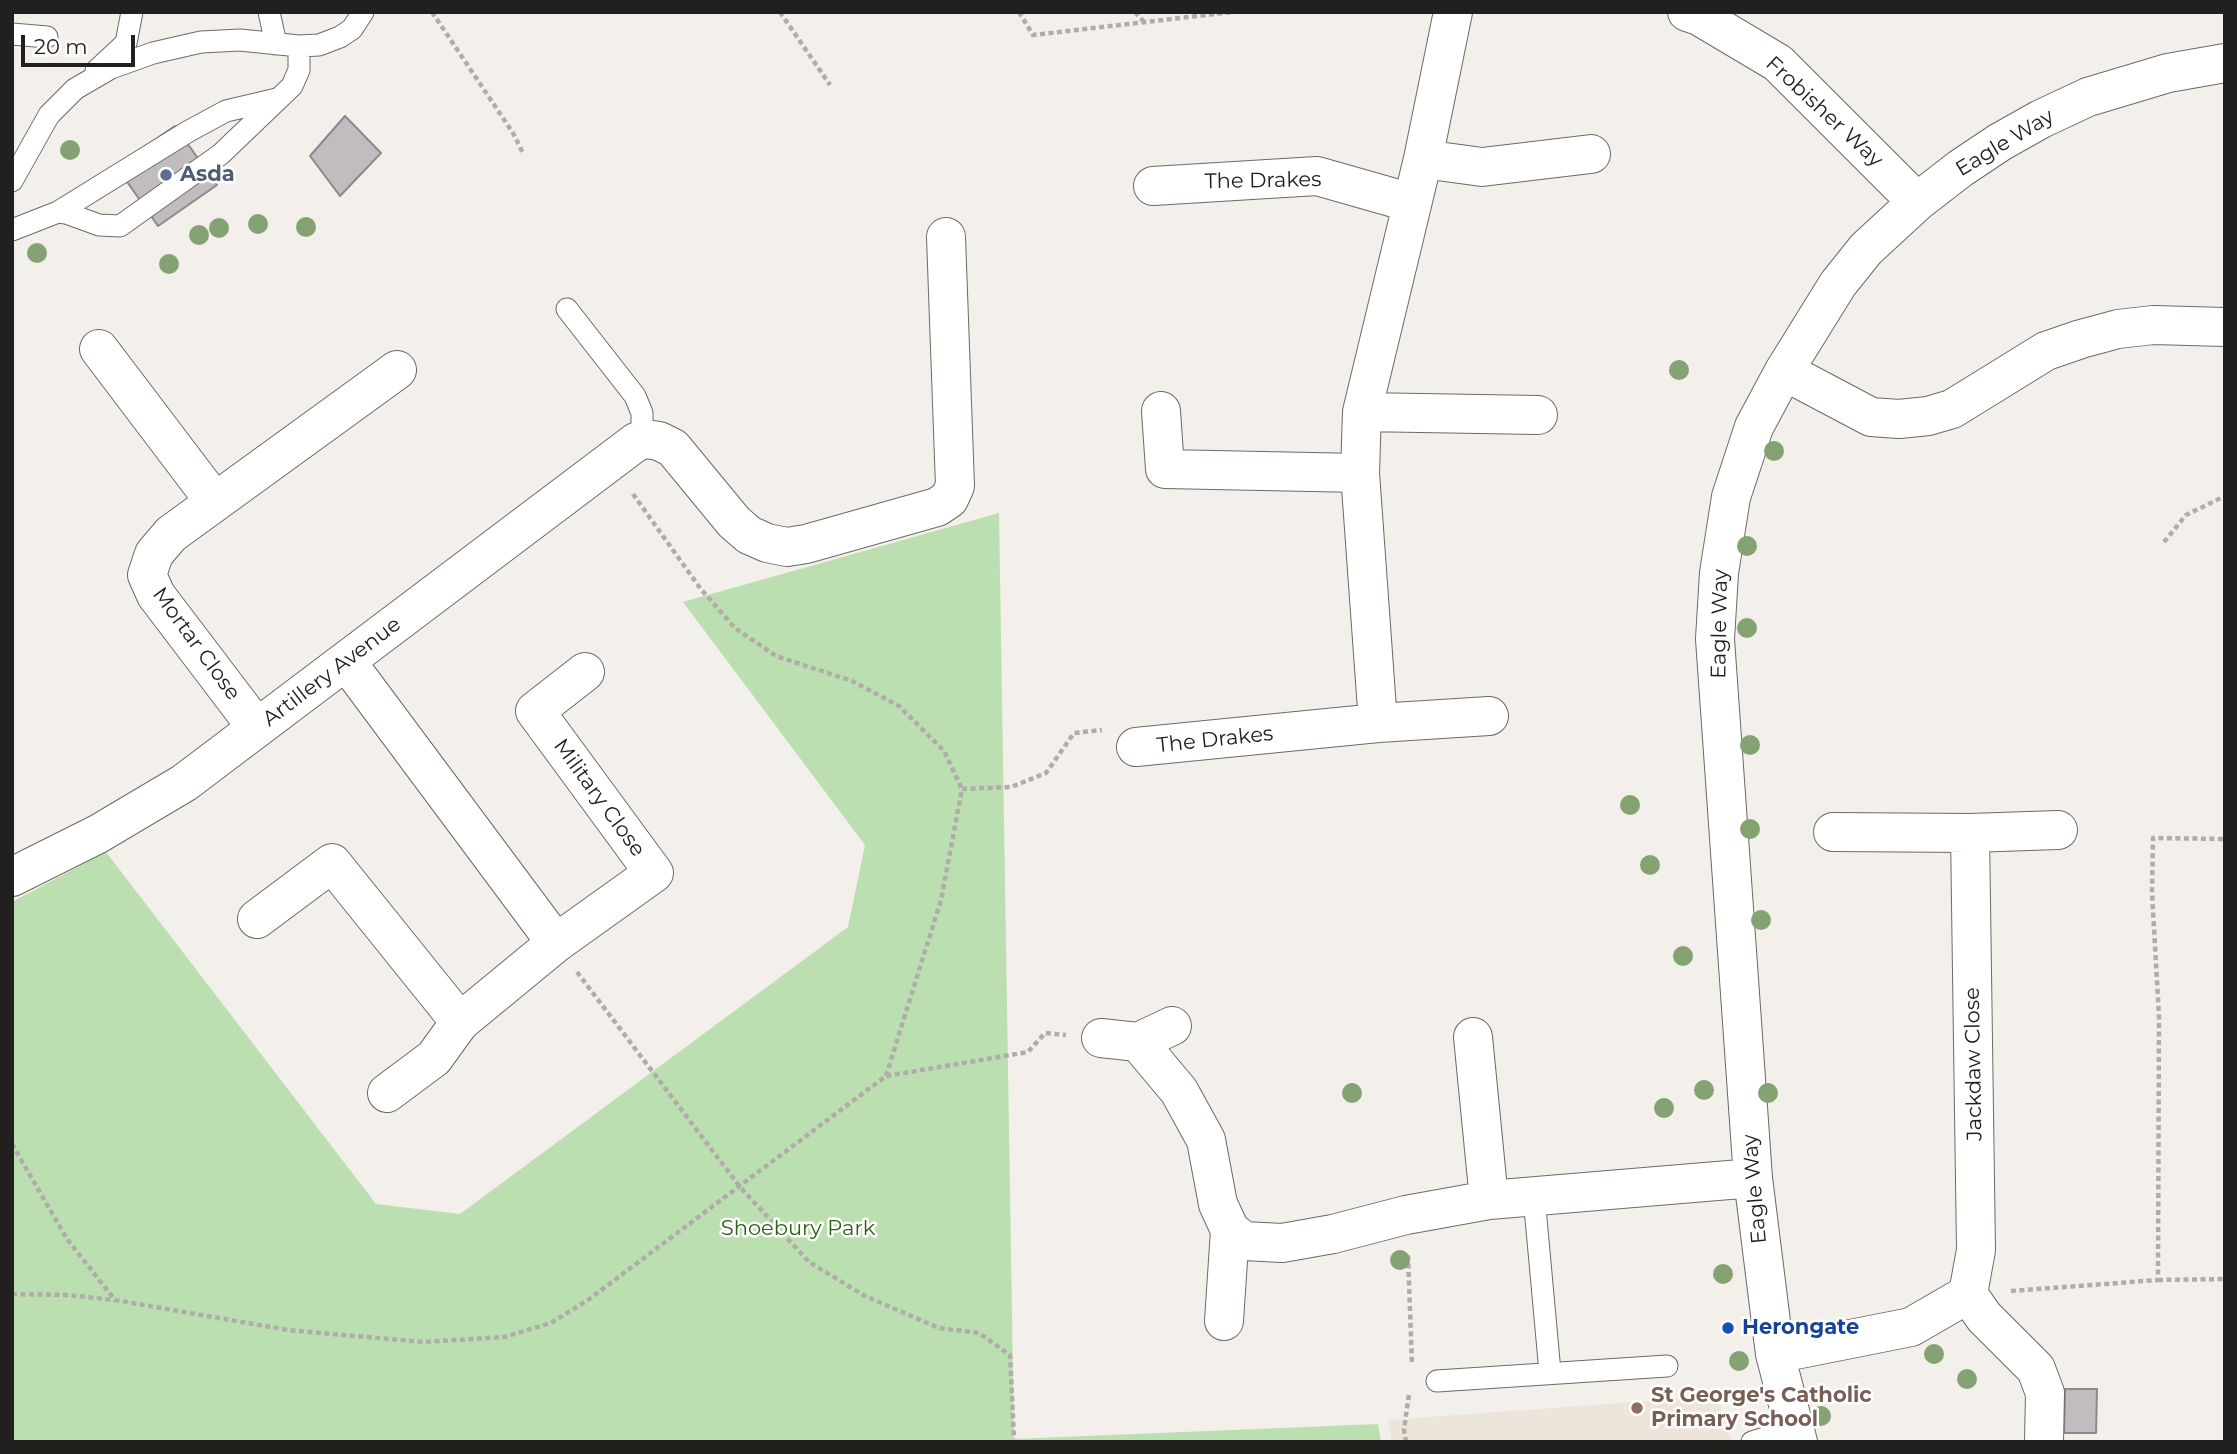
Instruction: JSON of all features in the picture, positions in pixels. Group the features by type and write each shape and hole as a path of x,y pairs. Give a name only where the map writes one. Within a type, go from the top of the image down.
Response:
{"street":[{"path":"1378,723 1360,472 1362,412 1423,159 1453,12"},
{"name":"Frobisher Way","path":"1687,12 1699,16 1778,63 1917,202"},
{"name":"Eagle Way","path":"1796,1436 1774,1354 1753,1178 1715,639 1719,573 1731,497 1754,427 1784,370 1838,284 1866,249 1917,202 2000,142 2076,103 2126,84 2225,63"},
{"path":"1423,159 1482,167 1591,154"},
{"name":"The Drakes","path":"1153,186 1317,176 1412,203"},
{"path":"622,451 646,439 659,441 673,448 734,522 749,535 787,547 937,507 949,499 955,486 946,237"},
{"path":"1784,370 1871,417 1899,419 1928,416 1952,409 2046,351 2081,338 2118,329 2153,325 2225,327"},
{"path":"99,349 215,502"},
{"name":"Mortar Close","path":"257,728 156,595 147,575 154,554 171,534 397,370"},
{"path":"1161,411 1165,469 1360,472"},
{"path":"1362,412 1538,415"},
{"name":"Artillery Avenue","path":"12,877 98,834 184,783 622,451"},
{"path":"346,661 556,943"},
{"name":"Military Close","path":"387,1093 434,1058 460,1022 556,943 654,873 535,711 586,671"},
{"name":"The Drakes","path":"1136,747 1378,723 1489,716"},
{"path":"1833,832 1970,833 2058,830"},
{"name":"Jackdaw Close","path":"1968,1294 1976,1250 1970,833"},
{"path":"257,919 332,863 460,1022"},
{"path":"1120,1040 1172,1026"},
{"path":"1473,1037 1489,1200"},
{"path":"1120,1040 1179,1091 1206,1140 1218,1204 1230,1230 1244,1241 1282,1243 1333,1234 1406,1215 1489,1200 1753,1178"},
{"path":"1224,1321 1230,1230"},
{"path":"1774,1354 1911,1327 1968,1294 1984,1317 2036,1369 2045,1393 2044,1442"}],"lane":[{"path":"82,85 127,43 132,12"},
{"path":"269,12 276,44"},
{"path":"12,181 49,116 75,89 111,68 153,53 201,42 240,40 299,46 319,45 352,29 363,12"},
{"path":"12,34 47,37"},
{"path":"58,212 99,225 120,226 221,154 292,86 299,71 299,46"},
{"path":"12,230 58,212 226,111 279,99"},
{"path":"567,309 635,396 642,413 642,429 622,451"},
{"path":"1534,1197 1550,1372"},
{"path":"1437,1381 1667,1366"},
{"path":"1752,1442 1796,1436"}],"path":[{"path":"432,12 513,133 523,153"},
{"path":"780,12 830,85"},
{"path":"1018,12 1033,35 1232,12"},
{"path":"1135,12 1144,22"},
{"path":"622,451 700,588 735,628 776,656 852,681 899,706 944,751 962,789 941,900 886,1076"},
{"path":"2164,542 2186,515 2225,496"},
{"path":"962,789 1011,787 1046,774 1074,733 1134,727 1136,747"},
{"path":"2158,1280 2159,1017 2152,894 2153,838 2225,839"},
{"path":"556,943 740,1187 809,1262 865,1296 939,1328 979,1333 1010,1355 1014,1439"},
{"path":"12,1294 68,1295 115,1300 288,1330 424,1342 504,1337 551,1323 588,1300 886,1076 1028,1052 1045,1033 1120,1040"},
{"path":"12,1144 67,1239 115,1300"},
{"path":"1406,1215 1413,1376"},
{"path":"1968,1294 2158,1280 2225,1279"},
{"path":"1406,1442 1404,1430 1410,1388"}],"shaded area":[{"name":"St George's Catholic Primary School","path":"1717,1396 1732,1442 1392,1442 1388,1420"}],"green space":[{"name":"Shoebury Park","path":"999,513 1014,1439 1378,1424 1381,1442 12,1442 12,902 106,852 376,1204 460,1214 848,927 865,845 683,602"}],"building":[{"path":"345,116 381,153 340,196 310,156"},
{"name":"Asda","path":"175,126 217,185 158,226 116,166"},
{"path":"2065,1389 2097,1389 2096,1433 2064,1433"}],"place":[{"name":"Asda","path":"166,175"},
{"name":"Herongate","path":"1728,1328"},
{"name":"St George's Catholic Primary School","path":"1637,1408"}]}
